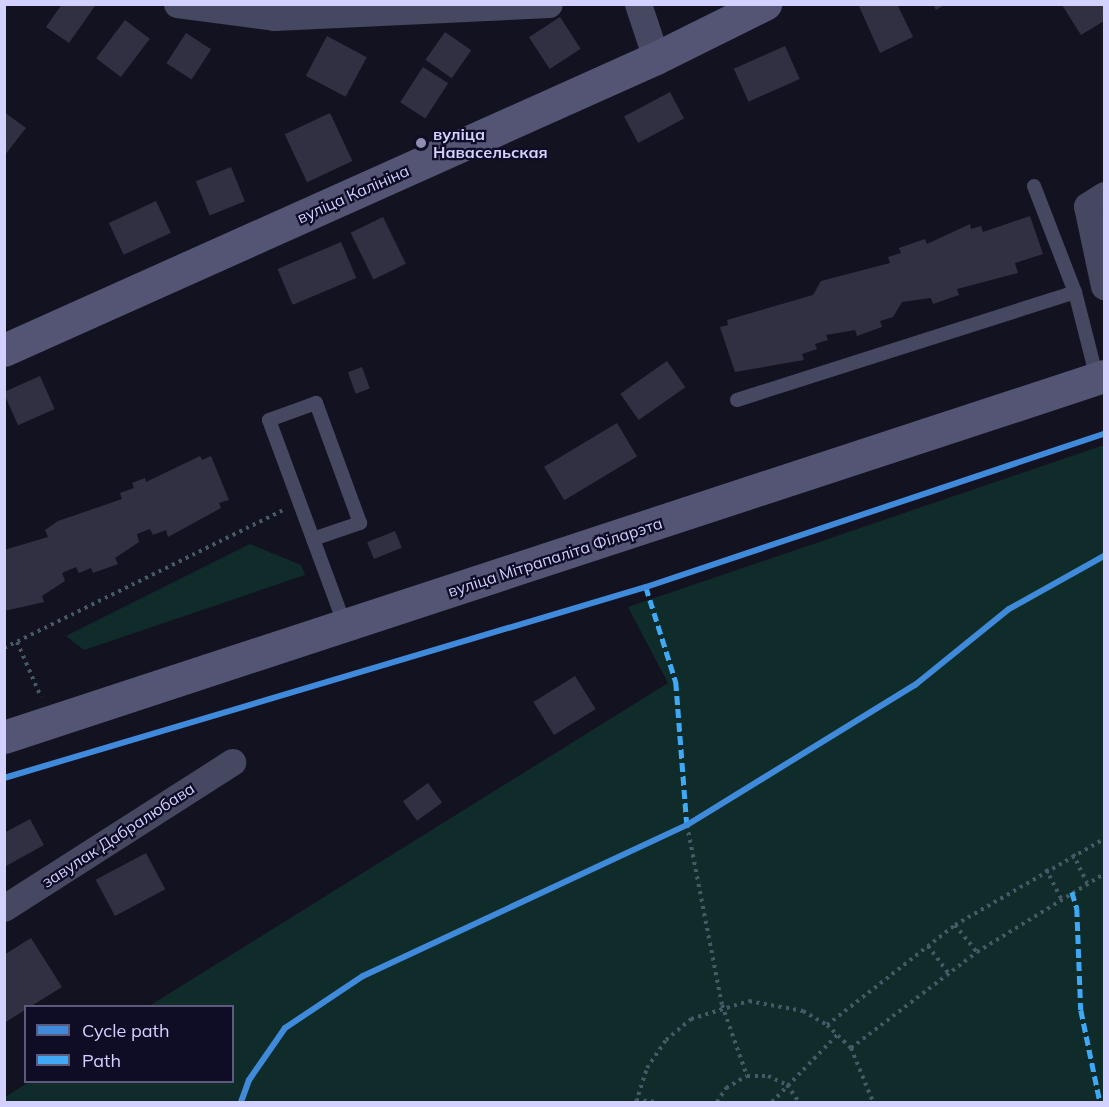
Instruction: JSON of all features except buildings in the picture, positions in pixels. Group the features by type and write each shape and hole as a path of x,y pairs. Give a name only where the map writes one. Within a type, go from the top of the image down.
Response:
{"main road":[{"name":"вуліца Калініна","path":"4,350 656,58 765,4"},
{"name":"вуліца Мітрапаліта Філарэта","path":"4,738 1101,377"}],"street":[{"path":"177,4 274,17 549,4"},
{"path":"638,4 656,58"},
{"path":"1096,200 1104,286"},
{"name":"завулак Дабралюбава","path":"4,908 232,762"}],"lane":[{"path":"1034,186 1076,292 1101,377"},
{"path":"737,400 1076,292"},
{"path":"314,539 360,523 316,403 269,420 345,626"}],"path":[{"path":"4,778 646,587 1104,434"},
{"path":"4,648 300,502"},
{"path":"17,642 41,699"},
{"path":"676,830 697,819"},
{"path":"687,825 722,1005 747,1076"},
{"path":"827,1025 955,925 1046,869 1104,838"},
{"path":"1073,854 1087,883"},
{"path":"1046,869 1061,898"},
{"path":"851,1048 977,952 1061,898 1104,874"},
{"path":"955,925 977,952"},
{"path":"928,946 949,974"},
{"path":"658,1102 636,1101 647,1068 666,1040 691,1019 722,1005 777,1003 827,1025 838,1034 851,1048 873,1102"},
{"path":"772,1102 838,1034"},
{"path":"717,1102 726,1088 747,1076 768,1076 787,1085 799,1102"}],"green space":[{"path":"1104,445 1104,1102 5,1102 5,1097 27,1083 234,1083 234,1005 151,1005 668,683 628,607"},
{"path":"250,544 301,565 305,575 84,650 66,636"}],"marked path":[{"path":"646,587 676,682 687,825"},
{"path":"1072,892 1077,908 1081,1010 1100,1102"}],"cycle path":[{"path":"4,778 646,587 1104,434"},
{"path":"241,1102 249,1080 285,1028 363,976 687,825 915,685 1009,609 1104,556"}],"place":[{"name":"вуліца Навасельская","path":"421,143"}]}
